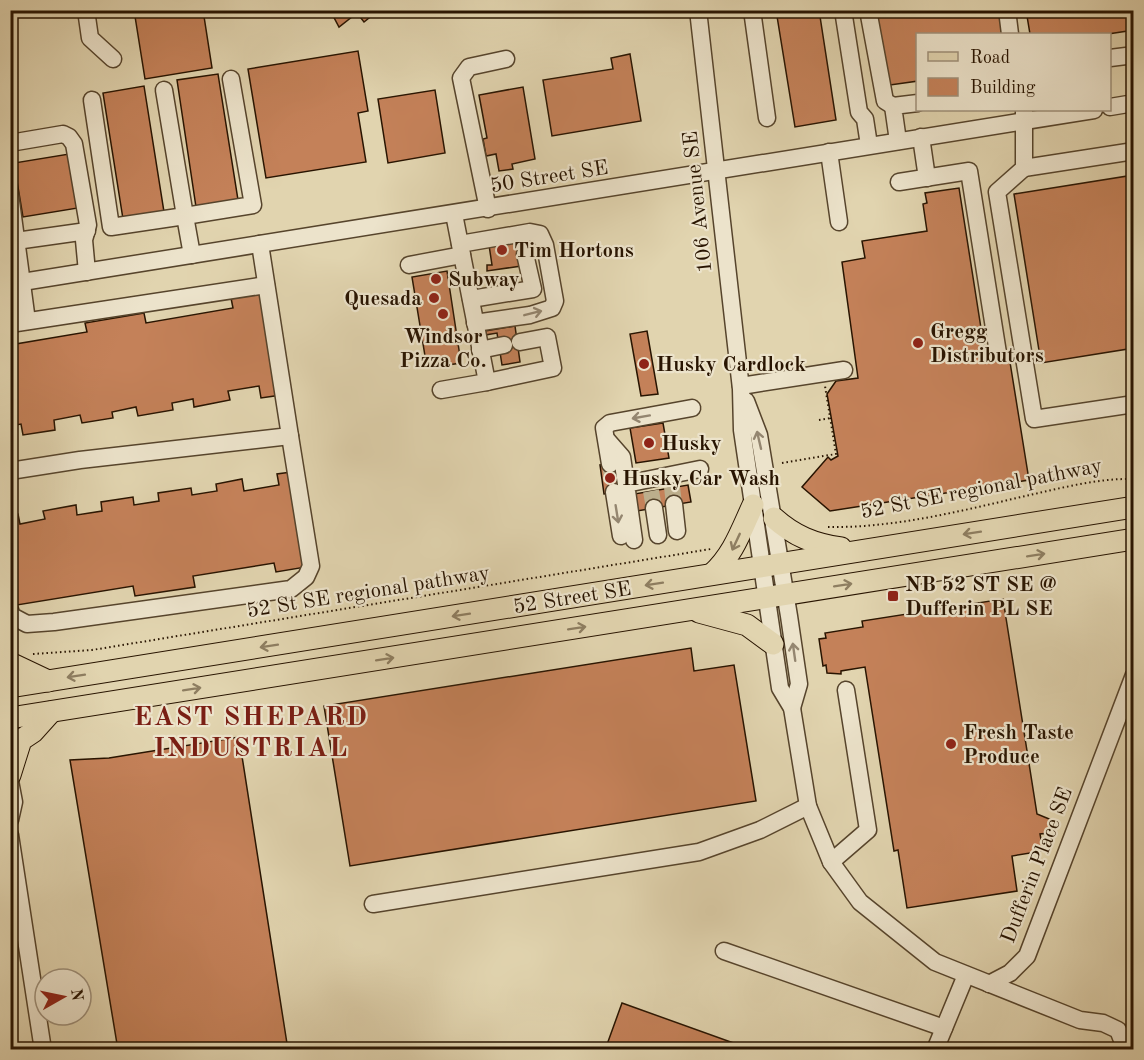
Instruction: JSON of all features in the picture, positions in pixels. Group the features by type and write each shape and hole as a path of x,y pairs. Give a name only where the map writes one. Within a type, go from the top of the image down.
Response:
{"main road":[{"path":"712,574 725,562 734,548 753,505"},
{"name":"52 Street SE","path":"10,687 1134,507"},
{"path":"774,518 787,530 813,543 856,551"},
{"name":"52 Street SE","path":"10,718 1134,539"},
{"path":"689,610 747,625 773,644"},
{"path":"18,659 48,681"},
{"path":"10,775 21,740 33,732 51,712"}],"street":[{"path":"86,10 90,38 114,59"},
{"name":"106 Avenue SE","path":"698,10 741,388 742,430 753,505 771,565 776,596"},
{"path":"752,10 767,118"},
{"path":"843,10 859,112 865,119 868,145"},
{"path":"868,10 879,80 885,101 893,106 916,103"},
{"path":"1007,10 1010,33"},
{"path":"1018,10 1021,33"},
{"path":"1111,58 1134,55"},
{"path":"488,209 461,78 469,67 506,59"},
{"path":"92,100 111,227 185,216 253,205 231,79"},
{"path":"164,90 192,255"},
{"path":"1111,107 1134,104"},
{"path":"893,106 898,141"},
{"name":"50 Street SE","path":"15,283 488,209 898,141 1023,115 1080,111"},
{"path":"1023,115 1024,168"},
{"path":"10,143 63,134 69,137 74,144 87,231 84,240 87,272"},
{"path":"921,137 927,178"},
{"path":"1134,151 1024,168 997,192 1034,419 1134,404"},
{"path":"829,152 839,222"},
{"path":"899,182 969,171 998,353"},
{"path":"10,194 15,283 27,321"},
{"path":"454,214 487,382"},
{"path":"13,230 87,231"},
{"path":"409,265 530,232 540,234 545,245 555,301 552,308 530,315 475,323"},
{"path":"10,610 12,616 27,624 54,622 291,589 306,577 311,566 260,244"},
{"path":"471,299 533,289 525,254"},
{"path":"10,324 266,285"},
{"path":"441,390 553,368 547,337 480,350"},
{"path":"741,388 844,370"},
{"name":"106 Avenue SE","path":"741,388 759,435 774,518 771,565"},
{"path":"610,464 608,441 604,428 610,423 693,408"},
{"path":"10,471 80,460 290,436"},
{"path":"608,441 622,457 620,488 627,538"},
{"path":"620,488 672,481 700,469"},
{"path":"675,504 677,531"},
{"path":"654,508 658,535"},
{"path":"776,596 773,644 780,688 792,708 808,806 831,862 860,902 935,962 1080,1020 1118,1030 1126,1050"},
{"path":"776,596 799,684 792,708"},
{"name":"Dufferin Place SE","path":"989,984 1010,973 1027,956 1134,675"},
{"path":"831,862 868,830 846,690"},
{"path":"10,781 14,802 10,820"},
{"path":"373,904 699,852 760,830 808,806"},
{"path":"10,835 43,1050"},
{"path":"724,951 944,1028"},
{"path":"935,1050 966,975"}],"path":[{"path":"782,463 836,454 825,385"},
{"path":"819,420 831,418"},
{"name":"52 St SE regional pathway","path":"820,526 877,525 940,516 1105,480 1134,479"},
{"name":"52 St SE regional pathway","path":"18,659 104,648 714,548"}],"building":[{"path":"134,10 203,10 212,68 145,79"},
{"path":"330,10 379,10 364,22 357,13 339,27"},
{"path":"776,10 819,10 836,120 795,127"},
{"path":"871,10 1003,10 1006,33 916,33 916,81 883,86"},
{"path":"1026,10 1134,10 1134,30 1111,34 1030,33"},
{"path":"358,51 368,111 358,113 366,162 266,178 248,69"},
{"path":"630,54 641,121 552,136 543,80 613,69 611,58"},
{"path":"218,74 238,200 196,207 177,80"},
{"path":"144,86 164,212 123,219 103,93"},
{"path":"523,87 535,159 512,164 513,169 499,171 496,154 486,156 483,139 487,138 479,95"},
{"path":"435,90 445,153 388,163 378,99"},
{"path":"69,154 78,208 23,217 14,163"},
{"path":"1134,175 1134,348 1041,363 1014,194"},
{"name":"Gregg Distributors","path":"959,188 986,360 1009,356 1029,480 830,511 802,487 828,457 831,460 838,456 827,394 836,381 858,378 842,262 865,258 862,241 927,231 923,204 927,203 925,193"},
{"path":"517,240 521,266 487,271 487,265 492,265 489,245"},
{"path":"447,271 461,363 427,368 412,277"},
{"path":"263,293 281,395 261,398 259,386 228,391 230,400 194,407 193,399 172,403 173,410 138,416 136,407 112,412 113,418 82,423 80,415 54,420 55,430 23,435 21,424 10,426 10,345 87,332 85,323 144,313 146,323 233,308 231,298"},
{"path":"515,326 520,362 502,365 497,333 485,335 485,331"},
{"name":"Husky Cardlock","path":"647,331 658,394 641,396 630,334"},
{"name":"Husky","path":"663,423 669,458 636,463 630,428"},
{"name":"Husky Car Wash","path":"616,463 620,492 604,494 600,465"},
{"path":"291,472 306,567 276,572 274,563 193,576 195,587 135,596 133,586 17,605 10,562 10,515 18,514 20,524 45,519 43,511 76,505 77,515 102,511 101,502 133,497 134,505 159,501 158,493 191,488 192,495 217,491 216,484 242,479 244,491 279,485 277,474"},
{"path":"688,485 691,502 637,511 634,494"},
{"name":"Fresh Taste Produce","path":"1003,599 1037,814 1054,821 1050,833 1040,834 1043,851 1012,856 1017,891 907,908 898,850 894,851 865,667 841,671 841,674 827,673 826,665 823,666 819,639 826,638 825,633 863,627 862,621"},
{"path":"691,648 694,671 734,665 756,801 350,866 324,706"},
{"path":"239,737 288,1050 118,1050 70,760 109,758"},
{"path":"622,1003 753,1050 605,1050"}],"tunnel":[{"path":"610,464 614,492"},
{"path":"672,487 674,504"},
{"path":"651,491 654,508"}],"place":[{"name":"Tim Hortons","path":"502,250"},
{"name":"Subway","path":"436,279"},
{"name":"Quesada","path":"434,298"},
{"name":"Windsor Pizza Co.","path":"443,314"},
{"name":"Gregg Distributors","path":"918,343"},
{"name":"Husky Cardlock","path":"644,364"},
{"name":"Husky","path":"649,443"},
{"name":"Husky Car Wash","path":"610,478"},
{"name":"NB 52 ST SE @ Dufferin PL SE","path":"893,596"},
{"name":"Fresh Taste Produce","path":"951,744"}],"district":[{"name":"EAST SHEPARD INDUSTRIAL","path":"251,732"}]}
